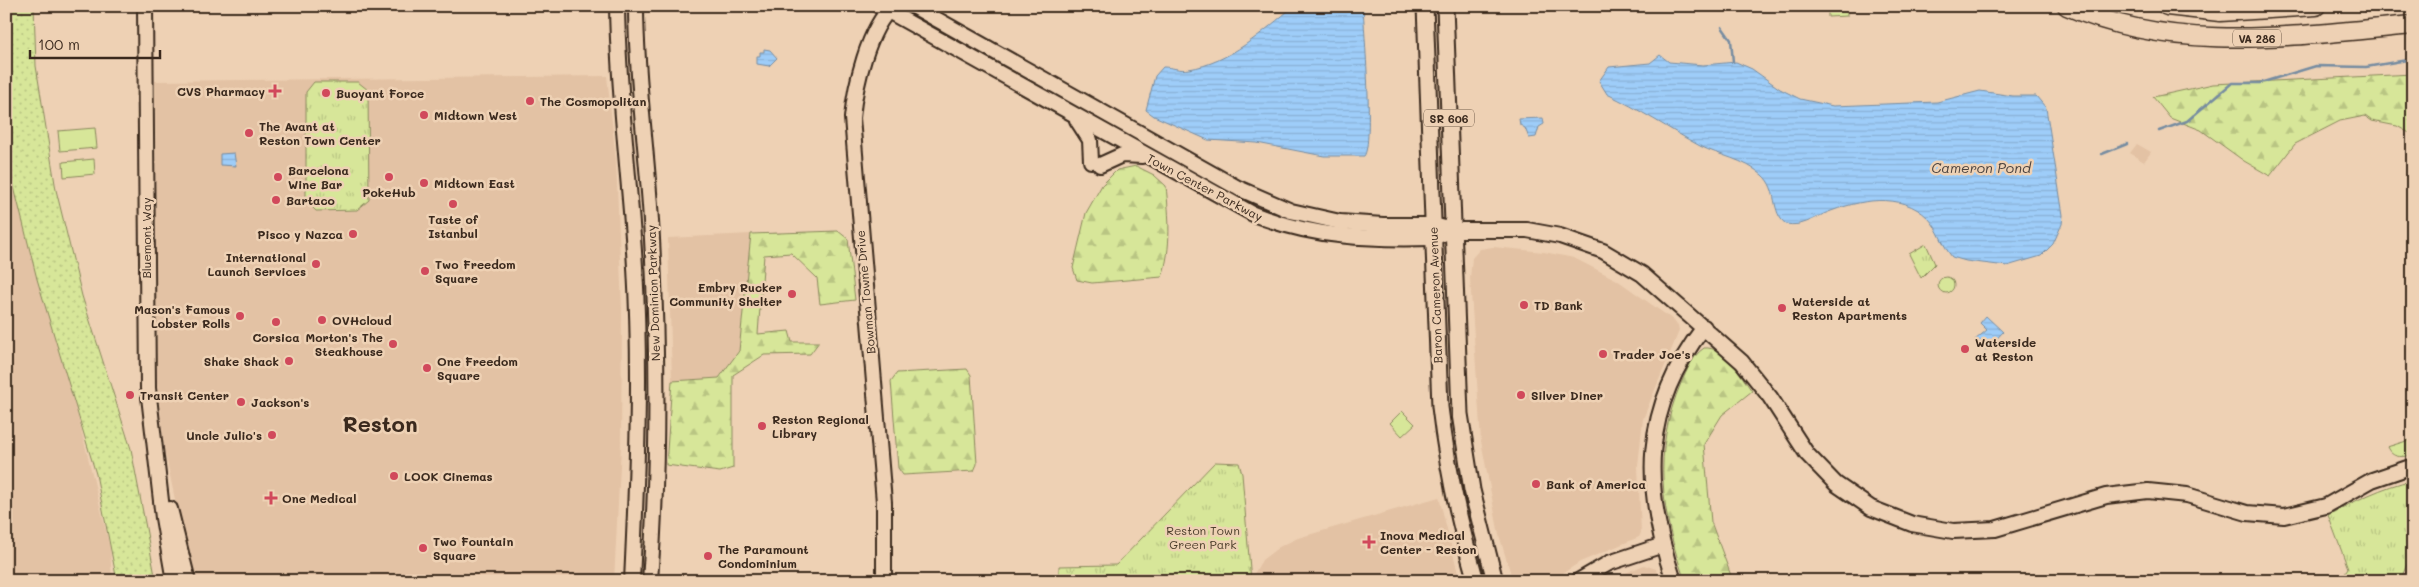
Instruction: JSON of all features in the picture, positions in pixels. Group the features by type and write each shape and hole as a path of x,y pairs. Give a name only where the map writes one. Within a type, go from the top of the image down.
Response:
{"highway":[{"name":"VA 286","path":"2067,6 2102,19 2136,28 2167,34 2215,38 2251,39 2413,25"},
{"name":"VA 286","path":"2167,6 2220,12 2316,6"}],"main road":[{"name":"Baron Cameron Avenue","path":"1425,6 1441,415 1448,468 1460,525 1476,581"},
{"name":"Baron Cameron Avenue","path":"1445,6 1460,414 1474,499 1495,581"}],"street":[{"name":"Bluemont Way","path":"145,6 146,346 150,412 174,581"},
{"name":"New Dominion Parkway","path":"617,6 619,75 635,267 637,330 637,492 632,581"},
{"name":"New Dominion Parkway","path":"636,6 639,85 651,220 656,326 657,416 650,581"},
{"name":"Town Center Parkway","path":"913,6 1264,201 1291,211 1340,222 1433,231"},
{"name":"Town Center Parkway","path":"887,7 1071,114 1252,214 1290,227 1356,239 1433,231 1527,230 1560,236 1603,251 1642,274 1704,327 1758,380 1808,454 1836,484 1871,508 1891,517 1932,529 1972,531 1995,529 2106,496 2148,491 2187,495 2264,516 2296,514 2326,506 2372,480 2413,466"},
{"name":"Bowman Towne Drive","path":"884,581 884,502 852,118 854,97 863,63 887,7"},
{"path":"1071,114 1082,125 1090,140 1096,163 1122,155 1150,158"},
{"path":"1674,581 1662,545 1652,492 1653,449 1658,418 1664,397 1678,367 1704,327"},
{"name":"Bluemont Way","path":"158,470 188,581"},
{"path":"1578,581 1609,563 1662,545"}],"shaded area":[{"path":"607,76 616,159 622,309 621,446 614,581 192,581 164,447 157,382 155,81"},
{"path":"2137,144 2151,152 2144,162 2130,153"},
{"path":"6,179 20,179 110,547 112,581 6,581"},
{"path":"751,234 739,351 719,378 672,381 668,238"},
{"path":"1493,247 1544,252 1574,258 1617,280 1678,325 1679,331 1643,419 1638,466 1641,533 1639,537 1580,562 1551,581 1513,581 1499,535 1481,441 1470,278 1472,258 1480,249"},
{"name":"Inova Medical Center - Reston","path":"1439,497 1460,581 1250,581 1262,560 1279,547 1298,538"},
{"path":"1644,565 1656,569 1662,581 1607,581"}],"green space":[{"path":"6,6 34,6 36,66 56,190 82,296 131,449 156,581 117,581 96,474 37,279 14,187 6,139"},
{"path":"1828,7 1847,7 1847,16 1828,17"},
{"path":"2413,74 2413,135 2397,126 2372,121 2365,116 2340,121 2295,144 2270,176 2244,161 2201,130 2170,118 2153,97 2213,84"},
{"path":"314,82 358,82 368,90 369,200 357,210 316,211 306,201 306,92"},
{"path":"95,128 97,148 60,151 58,131"},
{"path":"94,159 95,174 64,177 63,162"},
{"path":"1136,166 1154,175 1166,186 1169,220 1168,243 1162,277 1092,283 1077,280 1073,268 1086,213 1102,185 1117,170"},
{"path":"838,231 848,239 855,300 820,304 817,278 791,253 764,255 758,334 789,331 792,342 819,342 810,354 764,355 733,375 733,468 720,472 666,465 672,381 719,378 739,351 751,234"},
{"path":"1926,244 1935,264 1921,278 1909,254"},
{"path":"1946,277 1952,279 1954,285 1952,291 1946,293 1940,291 1938,285 1940,279"},
{"path":"1704,348 1712,349 1726,357 1738,370 1752,391 1722,415 1704,444 1711,522 1733,581 1685,581 1670,531 1663,482 1666,433 1672,408 1690,364"},
{"path":"967,369 971,375 977,464 974,471 903,475 898,468 891,381 897,373"},
{"path":"1402,411 1415,424 1402,436 1390,423"},
{"path":"2413,439 2413,455 2401,457 2392,454 2387,447"},
{"name":"Reston Town Green Park","path":"1215,462 1239,463 1242,474 1251,581 1059,581 1059,566 1116,565"},
{"path":"2413,480 2413,560 2408,562 2400,581 2339,581 2348,568 2328,515 2380,490"}],"water":[{"path":"1294,6 1363,6 1368,109 1367,147 1364,156 1324,156 1257,143 1208,140 1154,116 1146,110 1155,76 1163,67 1186,69 1204,66 1218,60 1245,45"},
{"path":"764,49 770,50 777,58 769,66 757,64 757,56 760,56 760,52 764,52"},
{"name":"Cameron Pond","path":"1660,55 1669,62 1703,65 1736,62 1752,69 1780,89 1800,99 1833,106 1937,102 1980,91 2013,96 2036,96 2046,108 2063,215 2062,224 2053,244 2041,256 2007,266 1966,261 1952,257 1928,218 1905,204 1892,201 1865,202 1838,208 1802,223 1786,224 1778,213 1771,187 1762,175 1740,161 1700,146 1607,94 1599,81 1609,67 1650,63"},
{"path":"1543,118 1544,124 1539,127 1536,137 1529,138 1525,128 1520,125 1519,119"},
{"path":"234,153 236,166 220,165 220,154"},
{"path":"1986,316 2003,332 1986,350 1975,340 1987,330 1980,323"}],"waterway":[{"path":"1722,27 1731,40 1733,62"},
{"path":"2159,131 2187,121 2232,83 2260,83 2316,66 2366,67 2413,59"},
{"path":"2102,154 2127,144"}],"place":[{"name":"CVS Pharmacy","path":"275,91"},
{"name":"Buoyant Force","path":"326,93"},
{"name":"The Cosmopolitan","path":"530,101"},
{"name":"Midtown West","path":"424,115"},
{"name":"The Avant at Reston Town Center","path":"249,133"},
{"name":"Barcelona Wine Bar","path":"278,177"},
{"name":"PokeHub","path":"389,177"},
{"name":"Midtown East","path":"424,183"},
{"name":"Bartaco","path":"276,200"},
{"name":"Taste of Istanbul","path":"453,204"},
{"name":"Pisco y Nazca","path":"353,234"},
{"name":"International Launch Services","path":"316,264"},
{"name":"Two Freedom Square","path":"425,271"},
{"name":"Embry Rucker Community Shelter","path":"792,294"},
{"name":"TD Bank","path":"1524,305"},
{"name":"Waterside at Reston Apartments","path":"1782,308"},
{"name":"Mason's Famous Lobster Rolls","path":"240,316"},
{"name":"OVHcloud","path":"322,320"},
{"name":"Corsica","path":"276,322"},
{"name":"Morton's The Steakhouse","path":"393,344"},
{"name":"Waterside at Reston","path":"1965,349"},
{"name":"Trader Joe's","path":"1603,354"},
{"name":"Shake Shack","path":"289,361"},
{"name":"One Freedom Square","path":"427,368"},
{"name":"Transit Center","path":"130,395"},
{"name":"Silver Diner","path":"1521,395"},
{"name":"Jackson's","path":"241,402"},
{"name":"Reston Regional Library","path":"762,426"},
{"name":"Uncle Julio's","path":"272,435"},
{"name":"LOOK Cinemas","path":"394,476"},
{"name":"Bank of America","path":"1536,484"},
{"name":"One Medical","path":"271,498"},
{"name":"Inova Medical Center - Reston","path":"1369,542"},
{"name":"Two Fountain Square","path":"423,548"},
{"name":"The Paramount Condominium","path":"708,556"}],"district":[{"name":"Reston","path":"380,423"}]}
